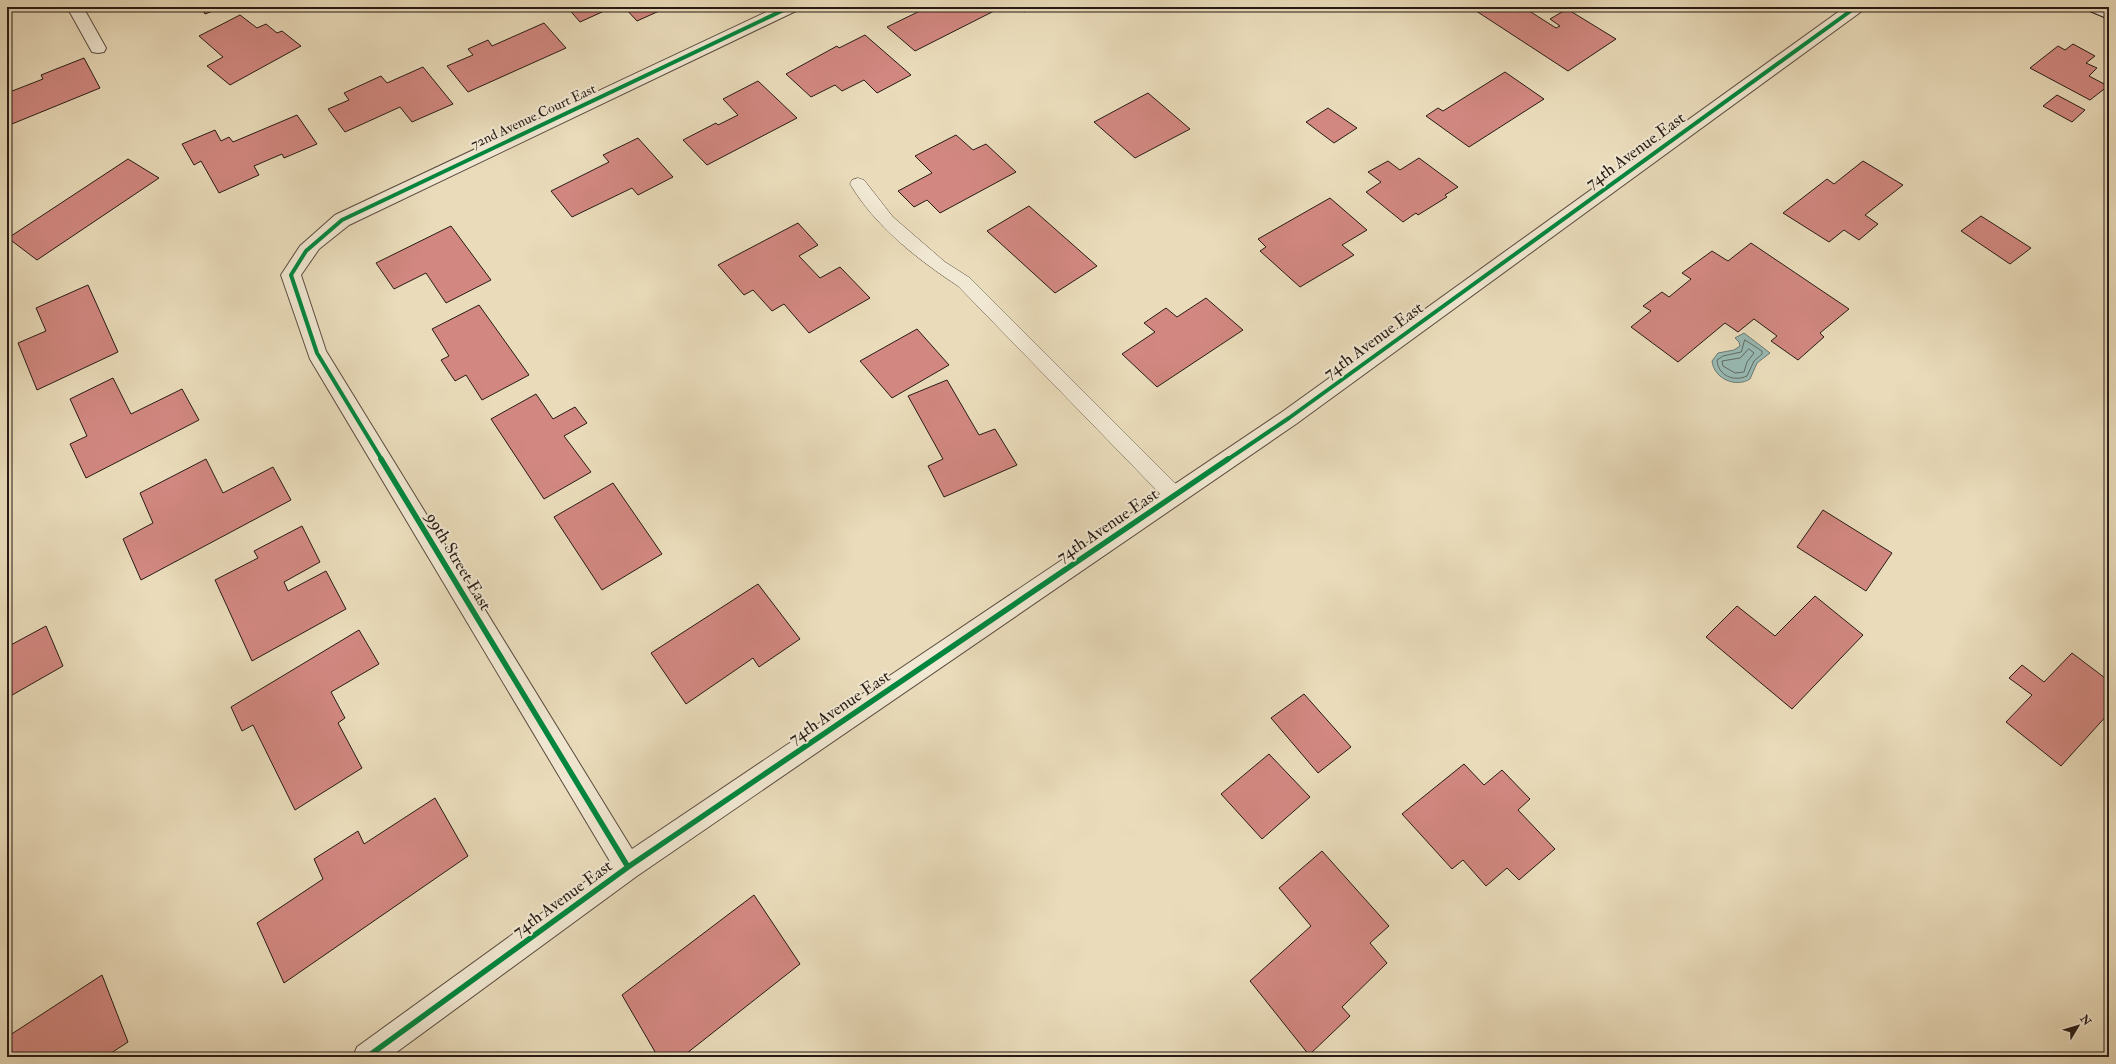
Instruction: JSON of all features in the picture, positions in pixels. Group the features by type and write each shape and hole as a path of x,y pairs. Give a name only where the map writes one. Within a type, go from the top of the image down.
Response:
{"street":[{"path":"75,7 98,48"},
{"name":"72nd Avenue Court East","path":"297,261 316,240 342,220 790,7"},
{"name":"74th Avenue East","path":"367,1057 628,867 1289,418 1856,7"},
{"path":"2096,7 2109,14"},
{"name":"99th Street East","path":"297,261 291,275 317,354 628,867"}],"lane":[{"path":"858,184 887,221 939,266 964,282 1175,496"}],"water":[{"path":"1744,333 1770,353 1757,363 1750,379 1738,383 1732,382 1721,377 1717,373 1712,361 1718,353 1734,350 1740,346 1739,342 1735,338"}],"building":[{"path":"201,7 223,7 205,14"},
{"path":"567,7 613,7 580,22"},
{"path":"624,7 668,7 637,21"},
{"path":"928,7 993,7 996,10 915,51 887,27"},
{"path":"1018,7 1035,7 1024,12"},
{"path":"1470,7 1523,7 1556,28 1560,26 1550,19 1567,9 1616,39 1568,71"},
{"path":"240,15 257,28 266,24 277,33 282,31 301,46 230,85 207,66 223,57 199,36"},
{"path":"544,23 566,48 468,92 447,66 473,55 468,49 488,40 492,46"},
{"path":"865,35 911,75 877,93 864,80 842,91 835,85 811,97 786,74 837,46 839,48"},
{"path":"2073,44 2095,56 2086,63 2097,68 2089,76 2108,86 2090,100 2030,68 2058,46 2065,50"},
{"path":"84,58 100,88 7,126 7,93 43,79 41,75"},
{"path":"423,67 453,104 412,122 400,107 345,132 328,109 349,100 344,93 381,76 387,83"},
{"path":"1505,72 1544,99 1469,147 1426,116 1438,108 1443,111"},
{"path":"758,81 797,118 707,165 683,140 716,123 718,125 738,115 723,99"},
{"path":"1148,93 1190,129 1135,158 1094,122"},
{"path":"2057,95 2085,110 2072,122 2043,106"},
{"path":"1328,108 1357,128 1334,143 1306,122"},
{"path":"297,115 317,144 284,158 282,154 254,166 259,175 219,193 201,161 194,165 182,144 215,130 221,141 229,137 233,142"},
{"path":"956,135 973,150 986,144 1016,172 940,213 927,200 914,207 898,191 932,173 915,156"},
{"path":"638,138 673,177 638,195 632,188 572,217 551,191 609,162 603,155"},
{"path":"1419,158 1458,187 1445,195 1447,197 1418,215 1416,213 1403,222 1366,192 1381,182 1368,172 1388,161 1400,170"},
{"path":"128,159 159,178 37,260 8,238"},
{"path":"1863,161 1903,185 1865,215 1878,224 1859,240 1844,230 1829,242 1783,213 1827,179 1834,184"},
{"path":"1330,198 1367,230 1342,245 1354,255 1300,287 1260,251 1266,247 1258,239"},
{"path":"1029,206 1097,266 1055,293 987,231"},
{"path":"1981,216 2031,248 2010,264 1961,231"},
{"path":"798,223 818,245 799,256 820,278 840,267 870,298 809,333 784,304 772,311 753,290 744,295 718,265"},
{"path":"451,226 491,280 446,303 426,273 394,289 376,263"},
{"path":"1751,243 1849,309 1820,333 1824,337 1798,360 1771,341 1777,336 1754,319 1738,332 1725,323 1678,362 1631,327 1651,311 1643,306 1662,292 1669,297 1691,279 1682,273 1712,251 1728,261"},
{"path":"88,285 118,352 37,390 18,343 46,331 36,308"},
{"path":"1206,298 1243,330 1157,387 1122,354 1155,332 1144,323 1166,308 1177,317"},
{"path":"479,305 529,375 482,400 466,375 455,381 441,360 449,356 432,329"},
{"path":"917,329 949,365 892,398 860,361"},
{"path":"113,378 131,414 182,389 199,420 86,478 70,444 87,436 70,399"},
{"path":"947,380 979,435 995,429 1017,465 944,497 928,466 943,459 908,396"},
{"path":"536,394 553,419 575,407 587,423 564,436 591,472 544,499 491,419"},
{"path":"206,459 223,493 273,467 291,500 141,580 123,539 153,523 140,493"},
{"path":"613,483 662,554 602,590 554,517"},
{"path":"1823,510 1892,553 1866,591 1797,547"},
{"path":"302,526 320,562 284,582 288,591 326,571 346,609 252,661 215,580 258,558 254,551"},
{"path":"758,584 800,639 759,667 753,658 686,704 651,653"},
{"path":"1815,596 1863,635 1792,709 1706,637 1737,606 1775,636"},
{"path":"46,626 63,666 7,698 7,647"},
{"path":"359,630 379,664 331,692 345,718 338,723 362,768 295,810 253,725 242,731 231,707"},
{"path":"2072,653 2109,681 2109,713 2061,766 2006,722 2032,695 2009,678 2022,665 2044,682"},
{"path":"1304,694 1351,747 1318,773 1271,718"},
{"path":"1269,754 1310,797 1262,839 1221,794"},
{"path":"1464,764 1484,785 1502,770 1530,799 1518,810 1555,849 1519,880 1507,868 1486,886 1463,860 1452,869 1402,814"},
{"path":"435,798 468,856 284,983 257,923 323,879 314,859 358,831 364,844"},
{"path":"1322,851 1389,926 1370,943 1387,963 1342,1007 1350,1016 1309,1055 1250,981 1311,926 1279,888"},
{"path":"754,895 800,964 682,1057 658,1057 622,995"},
{"path":"102,975 128,1042 105,1057 7,1057 7,1037"}],"cycle path":[{"path":"628,867 317,353 291,275 295,266 306,251 342,220 790,7"},
{"path":"367,1057 628,867 1289,418 1856,7"}]}
